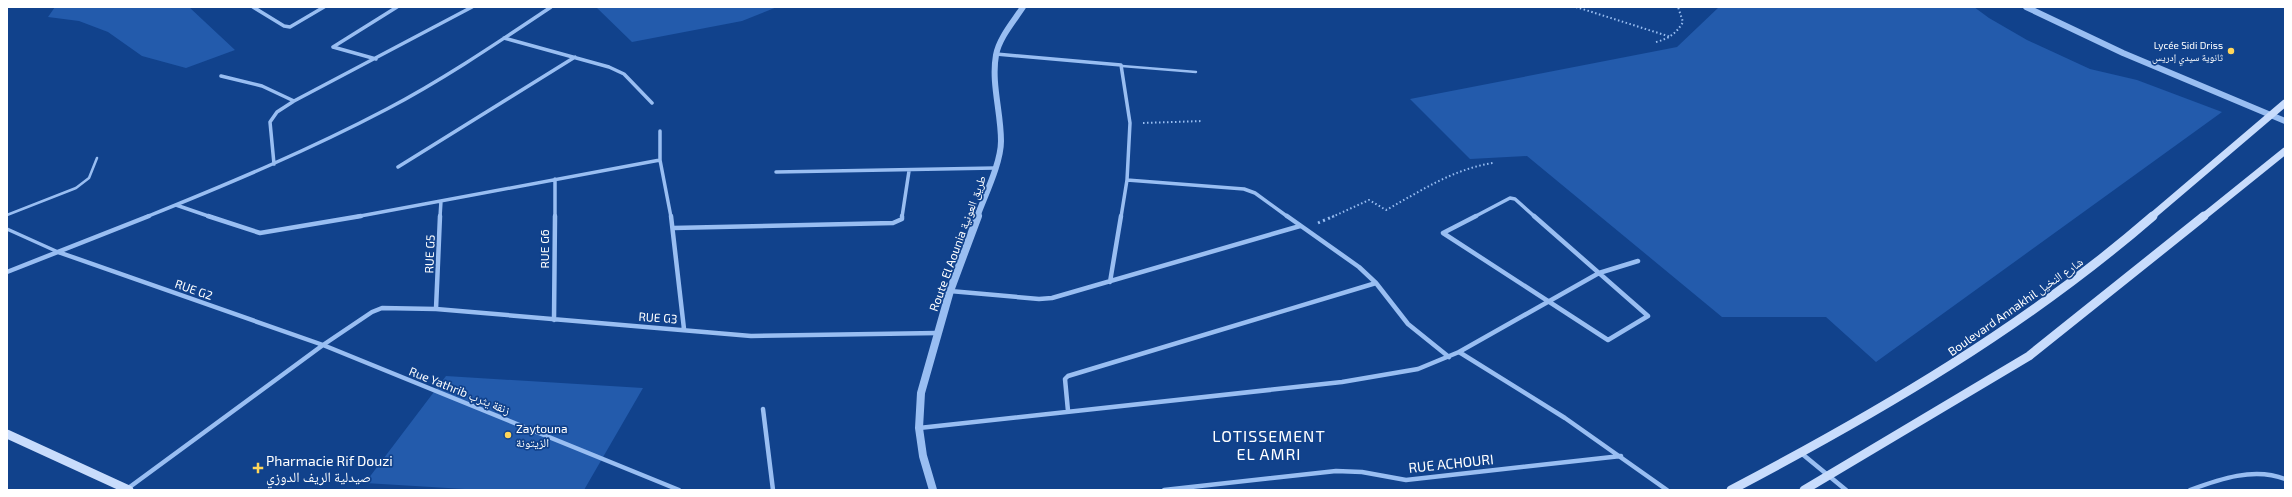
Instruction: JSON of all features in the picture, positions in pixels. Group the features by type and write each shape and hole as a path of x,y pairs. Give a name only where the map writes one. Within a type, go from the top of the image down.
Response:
{"main road":[{"name":"Boulevard Annakhil شارع النخيل","path":"1731,490 1801,453 1929,380 2065,288 2117,247 2268,115 2285,102"},
{"path":"1804,490 1830,476 2029,356 2285,151"},
{"path":"7,434 128,490"}],"street":[{"path":"253,7 284,26 290,27 324,7"},
{"path":"376,60 333,47 397,7"},
{"path":"274,164 270,122 277,112 294,101 376,60 472,7"},
{"path":"7,272 176,205 274,164 387,109 504,38 551,7"},
{"name":"Route El Aounia طريق العونية","path":"933,490 923,456 919,428 921,393 950,291 995,168 1002,142 995,81 996,54 1003,37 1023,7"},
{"path":"2026,7 2123,53 2285,121"},
{"path":"504,38 597,62 624,74 652,103"},
{"path":"996,54 1122,66 1130,123 1127,180 1110,282"},
{"path":"398,167 575,57"},
{"path":"222,76 262,86 294,101"},
{"path":"660,131 660,160 673,228 684,329"},
{"path":"176,205 260,233 268,233 660,160"},
{"path":"776,172 909,171 995,168"},
{"path":"673,228 893,223 902,219 909,171"},
{"name":"RUE G6","path":"554,179 554,320"},
{"path":"1127,180 1250,190 1359,267 1376,283 1408,324 1449,357"},
{"path":"1512,198 1599,274 1648,316 1608,340 1547,302 1443,233 1512,198"},
{"name":"RUE G5","path":"436,309 441,201"},
{"path":"950,291 1039,299 1064,295 1300,226"},
{"name":"RUE G2","path":"58,252 323,345"},
{"path":"919,428 1068,410 1342,382 1418,369 1459,352 1599,274 1638,261"},
{"path":"1068,410 1065,379 1068,376 1376,283"},
{"name":"RUE G3","path":"323,345 377,309 436,309 554,320 684,329 751,336 937,333"},
{"path":"128,490 323,345"},
{"name":"Rue Yathrib زنقة يثرب","path":"323,345 679,490"},
{"path":"1459,352 1519,386 1622,456 1667,490"},
{"path":"763,409 773,490"},
{"path":"1801,453 1846,490"},
{"name":"RUE ACHOURI","path":"1164,490 1336,471 1362,472 1406,480 1622,456"},
{"path":"2190,490 2225,478 2268,473 2285,479"}],"lane":[{"path":"1122,66 1196,72"},
{"path":"7,215 76,188 89,178 97,158"},
{"path":"7,229 58,252"}],"path":[{"path":"1576,7 1671,37"},
{"path":"1656,42 1671,37 1683,22 1678,7"},
{"path":"1130,123 1203,121"},
{"path":"1300,226 1319,223 1369,200 1386,210 1447,176 1479,164 1493,163"}],"shaded area":[{"path":"55,7 189,7 235,50 186,68 142,56 108,32 79,21 48,17"},
{"path":"596,7 777,7 742,21 632,42"},
{"path":"1719,7 1974,7 1989,18 2027,40 2090,69 2137,80 2222,112 1876,362 1826,317 1722,317 1527,156 1470,159 1410,99 1677,47"},
{"name":"Zaytouna الزيتونة","path":"446,376 643,388 584,490 481,490 365,483"}],"place":[{"name":"Lycée Sidi Driss ثانوية سيدي إدريس","path":"2231,51"},
{"name":"Zaytouna الزيتونة","path":"508,435"},
{"name":"Pharmacie Rif Douzi صيدلية الريف الدوزي","path":"258,468"}],"district":[{"name":"LOTISSEMENT EL AMRI","path":"1269,444"}]}
